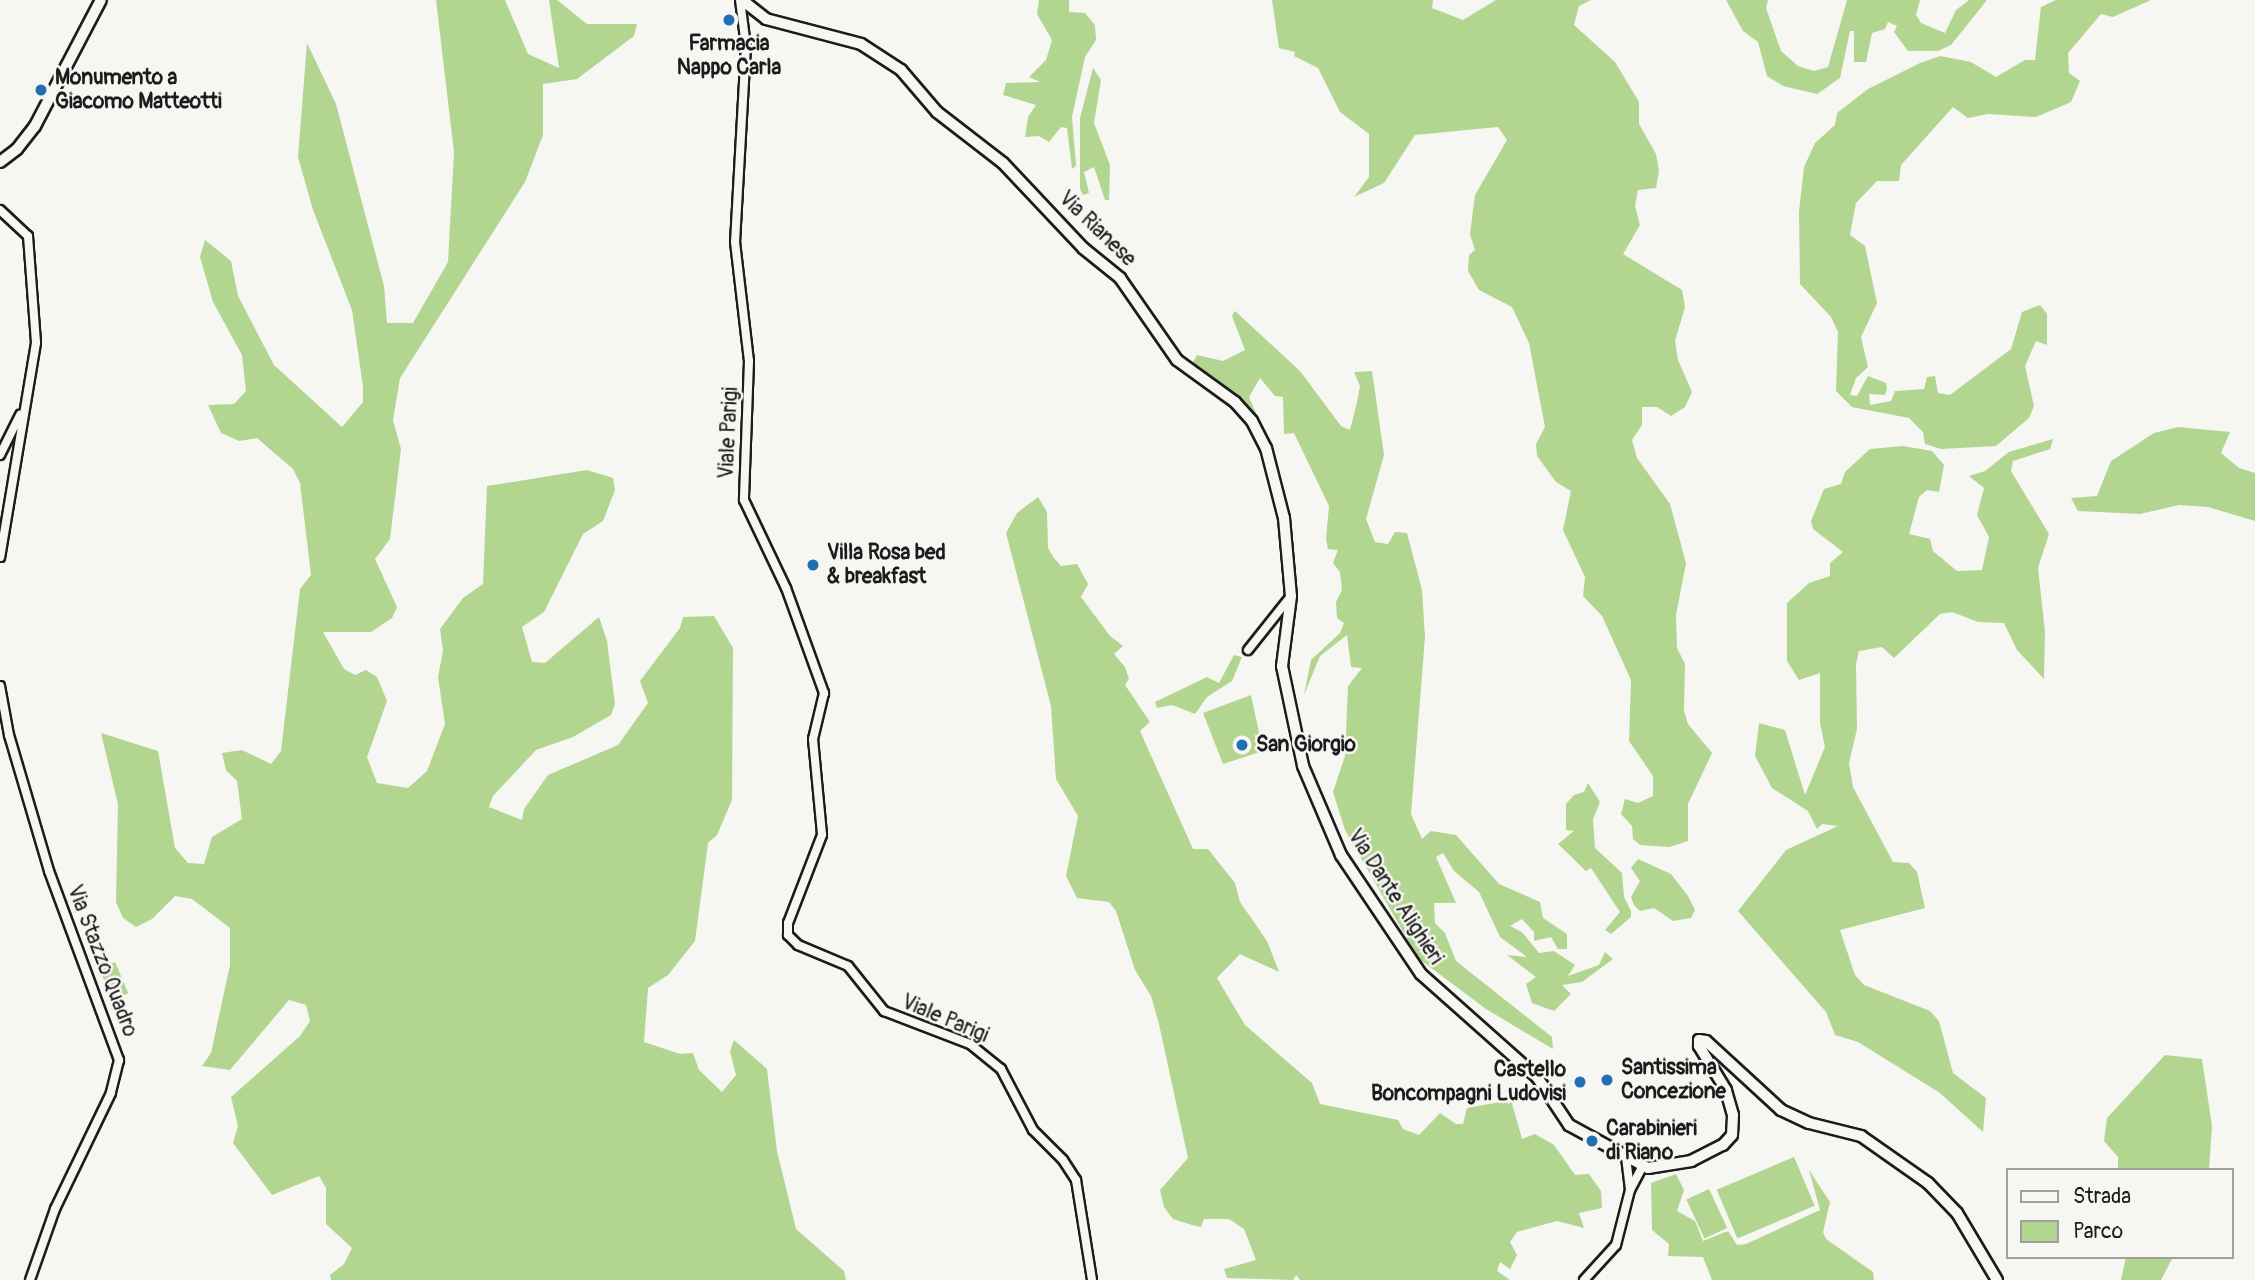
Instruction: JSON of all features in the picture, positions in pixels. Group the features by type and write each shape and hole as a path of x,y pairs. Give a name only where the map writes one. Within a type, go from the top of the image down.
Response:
{"main road":[{"path":"0,162 17,149 35,125 101,0"},
{"name":"Via Rianese","path":"741,0 766,19 861,44 901,70 937,112 1003,163 1085,250 1120,278 1173,356 1244,411 1266,448 1280,499 1291,596"},
{"name":"Via Dante Alighieri","path":"1291,596 1282,652 1285,688 1305,772 1344,861 1418,971 1535,1075 1569,1125 1643,1166"},
{"path":"1643,1166 1662,1168 1691,1161 1721,1146 1732,1135 1731,1108 1700,1048 1699,1041 1704,1040 1781,1110 1809,1123 1861,1136 1928,1183 1957,1213 1997,1280"}],"street":[{"name":"Viale Parigi","path":"741,0 746,46 735,242 749,364 744,500 786,588 824,693 813,739 822,835 788,923 788,935 798,945 849,967 884,1011 970,1044 996,1063 1012,1085 1031,1128 1063,1160 1076,1180 1092,1280"},
{"path":"0,210 20,225 29,242 36,343 0,557"},
{"path":"0,455 27,399"},
{"path":"1248,650 1291,596"},
{"name":"Via Stazzo Quadro","path":"0,686 7,730 49,871 118,1060 111,1093 59,1201 30,1280"},
{"path":"1626,1157 1630,1190"},
{"path":"1584,1280 1616,1245 1630,1190 1643,1166"}],"green space":[{"path":"436,0 505,0 528,54 559,68 549,0 557,0 587,24 637,24 634,36 577,79 543,84 543,135 525,182 400,378 393,420 401,449 390,539 375,559 397,607 392,618 371,632 323,632 344,669 355,675 366,670 377,677 387,701 367,757 377,783 408,788 427,771 445,724 438,677 443,651 440,629 463,598 483,584 487,486 587,470 613,478 615,490 603,521 583,534 544,612 522,627 532,662 545,663 599,617 607,641 615,704 611,715 573,737 536,750 493,796 489,807 522,820 524,809 548,775 618,745 648,703 640,681 680,628 683,617 714,616 733,648 732,800 717,835 708,843 695,941 668,975 648,988 644,1042 680,1054 693,1053 699,1070 722,1092 736,1075 730,1051 734,1040 767,1069 777,1151 796,1229 844,1271 846,1280 331,1280 330,1275 344,1264 352,1248 326,1224 326,1188 319,1176 272,1195 233,1143 238,1126 231,1097 300,1036 310,1021 306,1005 289,1000 230,1070 202,1066 211,1053 230,965 230,928 192,899 175,896 152,919 136,927 123,918 116,902 118,804 101,733 158,751 175,848 188,863 204,864 212,837 242,819 237,781 226,770 222,753 242,750 271,764 281,751 300,589 311,575 300,483 293,469 257,438 239,441 221,433 208,405 234,404 246,391 242,355 213,302 200,257 205,240 231,261 238,296 274,365 342,427 363,402 363,387 352,310 313,210 298,157 307,43 336,104 384,286 387,323 413,323 448,262 454,152"},
{"path":"1039,0 1069,0 1069,12 1085,13 1095,25 1096,40 1085,57 1072,117 1076,166 1072,169 1067,128 1061,127 1049,142 1039,136 1025,137 1028,117 1036,105 1003,95 1006,83 1040,82 1029,77 1046,60 1052,40 1037,14"},
{"path":"1272,0 1433,0 1432,8 1463,20 1496,0 1591,0 1579,6 1574,25 1615,62 1639,102 1639,124 1656,154 1659,171 1656,188 1638,190 1635,206 1640,225 1623,254 1682,290 1685,307 1675,341 1678,360 1692,392 1685,407 1671,416 1657,407 1642,407 1642,425 1632,440 1637,458 1670,504 1686,563 1676,615 1677,648 1685,664 1684,711 1688,724 1712,753 1688,804 1688,841 1669,847 1640,845 1633,839 1632,826 1621,814 1625,799 1638,803 1653,796 1653,776 1629,741 1631,680 1602,616 1583,596 1585,577 1563,530 1571,491 1556,482 1537,456 1536,444 1545,427 1529,343 1512,307 1479,290 1468,271 1469,255 1475,250 1470,234 1475,195 1507,140 1498,127 1415,135 1384,183 1354,197 1369,177 1369,134 1340,112 1318,68 1294,56 1295,52 1279,48"},
{"path":"1726,0 1768,0 1766,8 1781,51 1798,66 1814,71 1828,67 1847,0 1920,0 1916,15 1921,23 1945,33 1956,10 1969,0 1987,0 1951,45 1938,51 1908,51 1894,32 1897,26 1888,22 1885,29 1872,33 1866,62 1854,62 1854,31 1850,31 1840,78 1817,94 1783,86 1767,76 1758,42 1743,31"},
{"path":"2056,0 2151,0 2113,17 2101,14 2068,53 2069,73 2080,81 2071,102 2036,117 1988,114 1968,118 1953,107 1901,165 1899,181 1877,181 1856,203 1850,235 1865,246 1877,303 1861,337 1868,367 1856,378 1850,395 1857,396 1868,376 1886,383 1887,388 1885,395 1869,394 1870,405 1891,401 1895,391 1924,389 1927,377 1935,376 1938,393 1950,395 2011,349 2022,312 2040,305 2047,314 2047,345 2036,341 2025,366 2034,406 2029,418 1996,446 1941,449 1925,444 1923,432 1909,418 1852,407 1836,391 1838,332 1831,317 1800,284 1799,212 1804,167 1815,143 1835,125 1837,113 1868,89 1920,63 1940,56 1971,62 1996,77 2025,60 2035,60 2041,7"},
{"path":"1093,68 1101,80 1094,123 1110,165 1109,200 1105,200 1094,167 1084,172 1089,193 1083,195 1080,189 1080,118"},
{"path":"1235,311 1300,371 1341,426 1350,430 1360,386 1354,372 1372,371 1384,455 1366,519 1375,542 1388,544 1395,532 1407,533 1422,590 1425,637 1411,814 1422,839 1431,831 1456,835 1499,884 1540,902 1543,918 1567,934 1567,949 1558,949 1551,937 1534,941 1534,932 1522,919 1510,926 1522,932 1539,953 1554,951 1575,965 1568,976 1599,965 1605,952 1613,959 1582,982 1562,985 1571,994 1554,1011 1532,1003 1526,984 1536,977 1507,955 1527,957 1500,937 1479,892 1454,871 1443,853 1436,857 1456,903 1434,903 1435,923 1445,933 1456,961 1552,1037 1553,1049 1486,1009 1418,958 1345,830 1333,792 1345,756 1348,686 1362,668 1351,667 1347,635 1320,656 1304,695 1311,660 1340,633 1344,623 1337,618 1336,602 1342,590 1340,572 1333,563 1338,550 1328,549 1326,539 1329,506 1294,433 1284,434 1283,397 1275,396 1260,378 1249,397 1257,415 1191,366 1197,355 1223,361 1245,350 1232,316"},
{"path":"2178,427 2230,432 2221,453 2239,468 2255,473 2255,521 2208,507 2179,505 2140,514 2078,511 2071,498 2097,496 2111,461 2154,433"},
{"path":"2053,439 2050,449 2013,461 2011,471 2049,534 2038,568 2045,632 2044,679 2017,650 2004,623 1978,622 1952,612 1940,614 1894,658 1882,647 1859,651 1856,664 1857,729 1849,763 1853,787 1893,862 1909,863 1917,872 1925,908 1840,930 1855,975 1864,985 1930,1011 1939,1021 1953,1073 1986,1098 1983,1132 1940,1093 1858,1042 1835,1035 1826,1012 1738,911 1786,850 1838,826 1822,824 1817,829 1808,811 1772,788 1755,756 1759,723 1785,730 1805,795 1825,747 1820,723 1820,673 1799,680 1787,661 1787,603 1809,583 1830,576 1830,563 1843,552 1813,529 1811,521 1824,489 1841,484 1845,472 1870,449 1903,446 1932,451 1944,465 1939,492 1927,490 1919,497 1909,534 1930,539 1933,551 1957,571 1982,570 1989,537 1977,515 1984,488 1969,476 1985,471 2009,452"},
{"path":"1038,497 1047,512 1048,548 1061,566 1077,564 1088,584 1081,597 1110,636 1123,646 1114,654 1125,667 1129,679 1125,685 1150,722 1140,731 1193,849 1208,849 1235,883 1240,902 1267,941 1279,972 1240,954 1217,978 1245,1025 1312,1083 1320,1104 1398,1120 1403,1129 1419,1135 1440,1113 1456,1124 1463,1124 1467,1108 1511,1100 1522,1139 1535,1134 1554,1145 1575,1175 1589,1174 1601,1191 1602,1208 1579,1213 1584,1228 1557,1221 1517,1232 1510,1242 1517,1255 1510,1269 1500,1262 1497,1271 1510,1280 1300,1280 1296,1275 1293,1280 1227,1278 1224,1269 1256,1260 1244,1229 1229,1219 1204,1219 1201,1227 1192,1225 1173,1219 1164,1207 1160,1190 1188,1158 1151,996 1135,970 1116,911 1109,902 1077,898 1066,876 1078,816 1056,779 1051,706 1006,533 1017,513"},
{"path":"1234,655 1242,657 1232,681 1207,697 1195,714 1172,705 1157,708 1155,702 1207,677 1219,683"},
{"path":"1251,695 1263,751 1223,764 1203,713"},
{"path":"1588,783 1600,802 1593,819 1595,848 1622,873 1624,897 1631,911 1631,917 1611,934 1605,930 1620,912 1591,868 1586,871 1558,844 1574,831 1566,830 1566,804 1574,795 1584,792"},
{"path":"1638,859 1671,874 1695,910 1691,918 1673,921 1654,908 1640,911 1634,905 1631,897 1640,881 1631,868"},
{"path":"115,962 128,993 113,1000 99,969"},
{"path":"2165,1055 2202,1059 2212,1126 2209,1168 2118,1168 2118,1157 2104,1141 2107,1118"},
{"path":"1794,1157 1815,1206 1737,1239 1717,1190"},
{"path":"1809,1170 1830,1202 1823,1232 1826,1239 1873,1272 1874,1280 1712,1280 1703,1257 1668,1256 1669,1244 1652,1230 1651,1183 1676,1174 1684,1190 1677,1211 1695,1221 1703,1241 1728,1231 1737,1245 1746,1244 1820,1210"},
{"path":"1709,1189 1727,1228 1705,1239 1686,1200"},
{"path":"2126,1259 2172,1259 2161,1280 2121,1280"}],"place":[{"name":"Farmacia Nappo Carla","path":"729,20"},
{"name":"Monumento a Giacomo Matteotti","path":"41,90"},
{"name":"Villa Rosa bed & breakfast","path":"813,565"},
{"name":"San Giorgio","path":"1242,745"},
{"name":"Santissima Concezione","path":"1607,1080"},
{"name":"Castello Boncompagni Ludovisi","path":"1580,1082"},
{"name":"Carabinieri di Riano","path":"1592,1141"}]}
